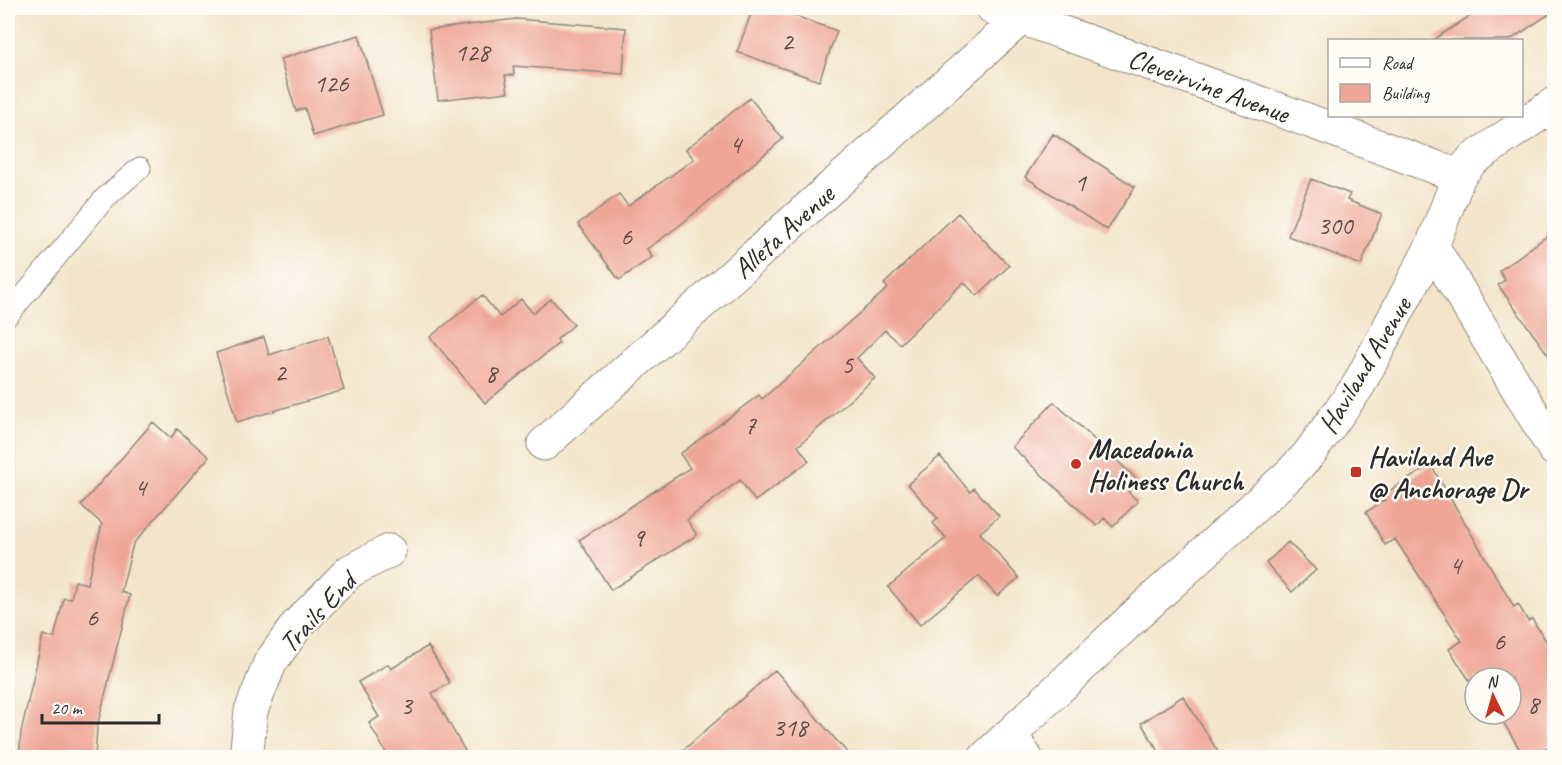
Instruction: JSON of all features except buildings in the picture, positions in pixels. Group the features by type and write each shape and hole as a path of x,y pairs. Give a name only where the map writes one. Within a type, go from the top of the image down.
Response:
{"street":[{"name":"Cleveirvine Avenue","path":"1007,13 1459,176"},
{"name":"Alleta Avenue","path":"544,444 1007,13"},
{"name":"Haviland Avenue","path":"985,758 1019,746 1137,614 1309,454 1358,386 1432,246 1459,176 1472,160 1554,104"},
{"path":"1432,246 1554,449"},
{"name":"Trails End","path":"246,758 251,711 270,663 297,626 350,571 389,551"}],"lane":[{"path":"8,315 105,198 140,168"}],"place":[{"name":"Macedonia Holiness Church","path":"1076,464"},
{"name":"Haviland Ave @ Anchorage Dr","path":"1356,472"}]}
